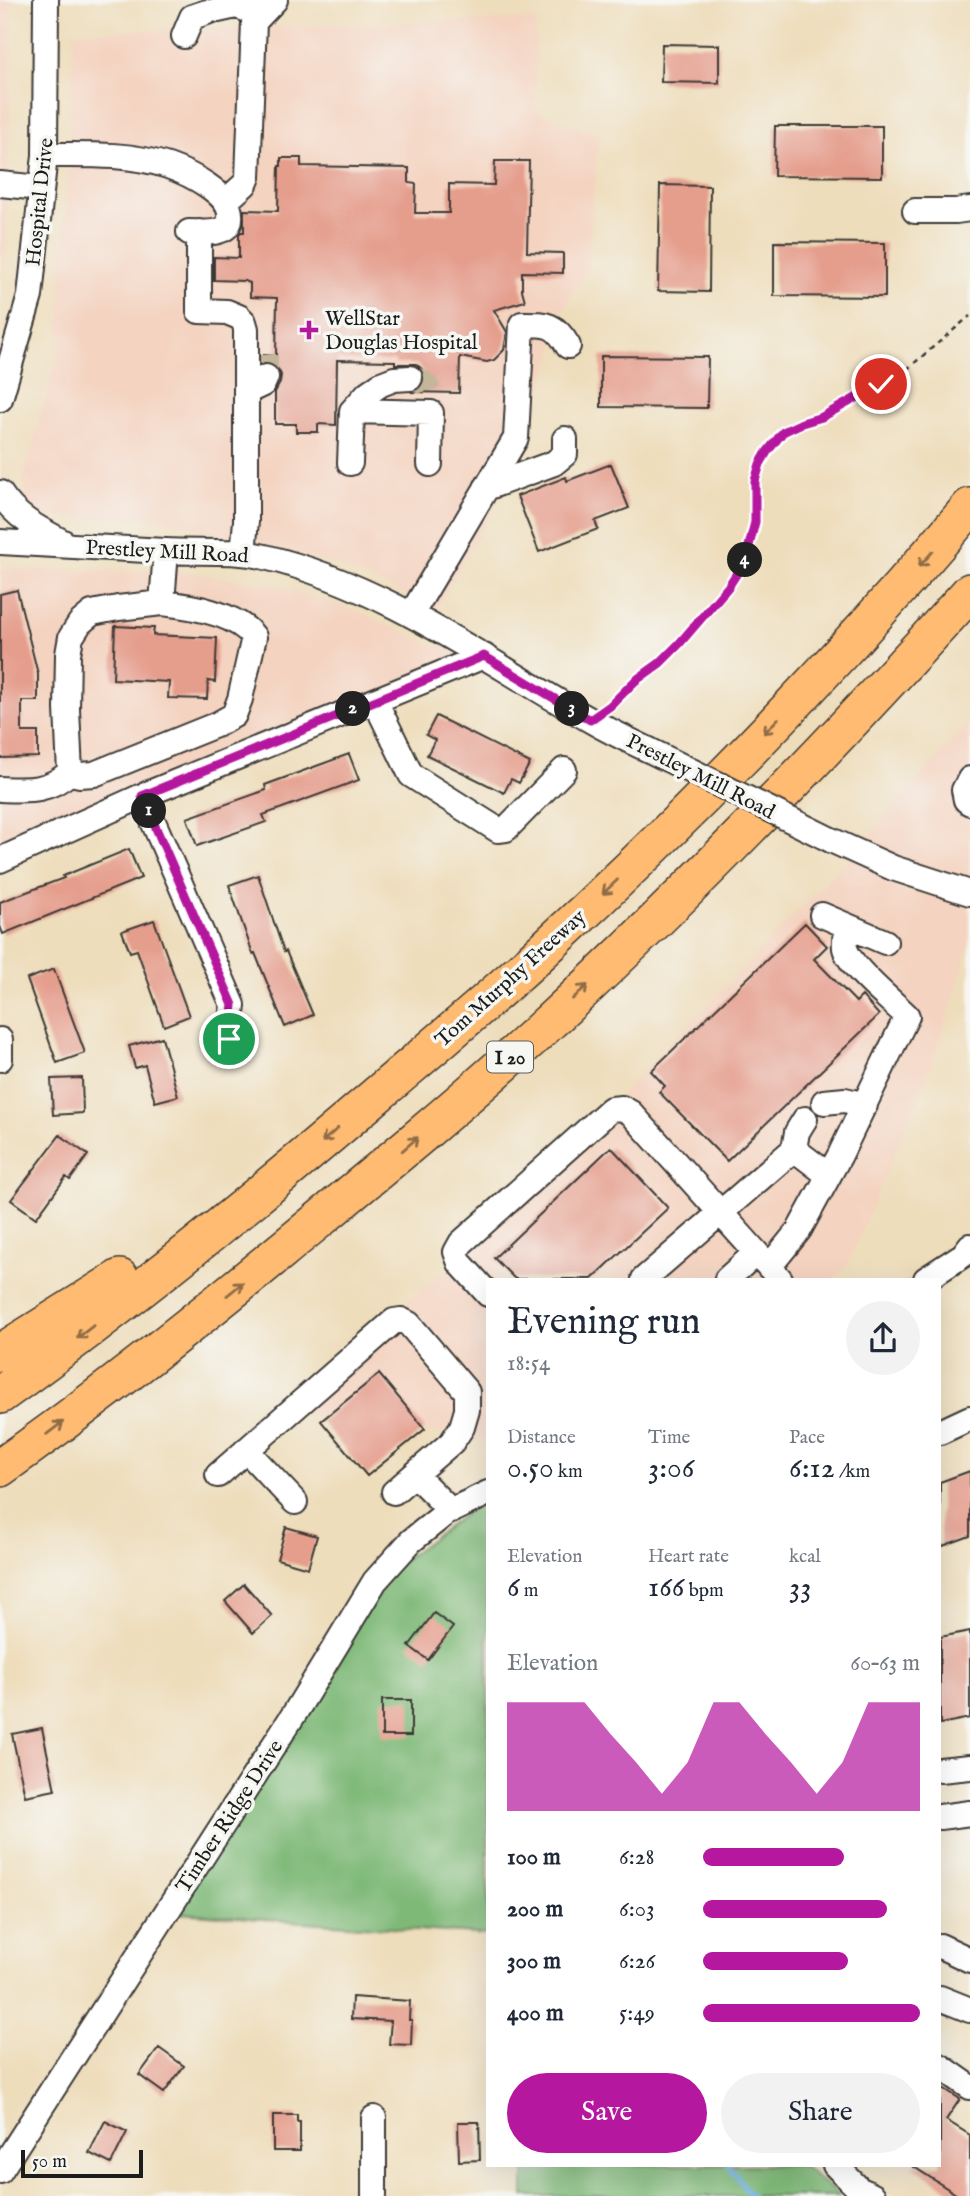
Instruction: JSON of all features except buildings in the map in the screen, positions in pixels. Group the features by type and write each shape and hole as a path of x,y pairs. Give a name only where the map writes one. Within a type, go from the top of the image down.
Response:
{"highway":[{"name":"Tom Murphy Freeway","path":"0,1395 48,1361 273,1184 536,957 724,775 830,665 970,507"},
{"name":"I 20","path":"0,1468 182,1332 390,1162 531,1039 667,911 786,791 970,592"},
{"path":"0,1353 273,1184"}],"street":[{"name":"Hospital Drive","path":"0,399 30,296 45,155 46,0"},
{"path":"184,36 192,17 236,6 268,7"},
{"path":"226,201 245,184 248,177 254,22 268,7"},
{"path":"45,155 109,156 159,163 200,181 230,206 229,224 220,231 194,232 199,311 227,312 239,317 244,322 256,367 243,553"},
{"path":"0,184 40,188"},
{"path":"915,211 970,209"},
{"path":"411,615 516,438 522,324 548,324 561,333 568,346"},
{"path":"350,463 352,411 368,393 394,379 423,394"},
{"path":"352,411 423,394"},
{"path":"423,394 430,464"},
{"path":"486,488 554,463 565,454 565,439"},
{"path":"0,493 16,514 70,545"},
{"name":"Prestley Mill Road","path":"0,541 243,553 265,557 331,578 378,596 590,720 831,840 892,868 970,893"},
{"path":"162,603 166,551"},
{"path":"162,603 230,618 246,626 254,637 234,715 94,774 80,775 70,772 68,654 71,637 80,622 92,613 162,603"},
{"path":"0,860 142,796 484,656"},
{"path":"375,701 411,775 498,830 506,828 564,770"},
{"path":"0,789 47,787 58,783 70,772"},
{"path":"970,779 964,790 966,800 970,803"},
{"path":"142,796 233,1005 229,1039"},
{"path":"822,915 885,942"},
{"path":"730,1278 769,1267 799,1230 865,1105 907,1016 848,957 844,945 847,926"},
{"path":"0,1040 0,1059"},
{"path":"824,1102 845,1100 865,1105"},
{"path":"486,1292 460,1263 456,1252 461,1243 611,1110 622,1108 631,1113 769,1267"},
{"path":"644,1278 794,1149 797,1132 805,1119"},
{"path":"794,1149 828,1175"},
{"path":"928,1278 968,1256"},
{"path":"218,1475 394,1321 401,1320 408,1324 467,1392 467,1410 462,1427 452,1442 394,1492"},
{"path":"941,1432 970,1418"},
{"path":"246,1450 295,1502"},
{"path":"415,1475 452,1510"},
{"name":"Timber Ridge Drive","path":"0,2171 296,1711 375,1581 411,1541 452,1510 486,1494"},
{"path":"941,1770 970,1768"},
{"path":"941,1817 970,1813"},
{"path":"941,1946 970,1960"},
{"path":"941,1998 970,2010"},
{"path":"941,2067 970,2087"},
{"path":"374,2118 374,2196"},
{"path":"837,2167 859,2189 873,2196"}],"path":[{"path":"590,720 660,663 728,587 744,562 749,546 755,522 755,481 760,464 783,432 822,417 906,370 970,316"}],"shaded area":[{"path":"0,0 13,0 6,251 0,271"},
{"name":"WellStar Douglas Hospital","path":"536,19 535,111 599,136 587,270 563,310 526,453 437,608 336,565 166,520 45,517 26,503 23,479 59,349 74,32"},
{"path":"0,569 189,572 279,587 363,613 431,645 469,653 153,784 0,842"},
{"path":"970,720 970,943 936,1055 846,1267 835,1278 486,1278 486,1440 268,1408 460,1260 854,853"}],"green space":[{"path":"486,1498 486,1935 166,1912 375,1581"},
{"path":"524,2167 804,2167 839,2196 524,2196"}],"waterway":[{"path":"729,2167 751,2196"}],"tunnel":[{"path":"266,355 266,377"},
{"path":"410,378 424,384 429,392"}],"place":[{"name":"WellStar Douglas Hospital","path":"309,330"}],"route":[{"path":"229,1039 233,1005 142,796 484,656 590,720 660,663 728,587 744,562 749,546 755,522 755,481 760,464 783,432 822,417 881,384"}]}
